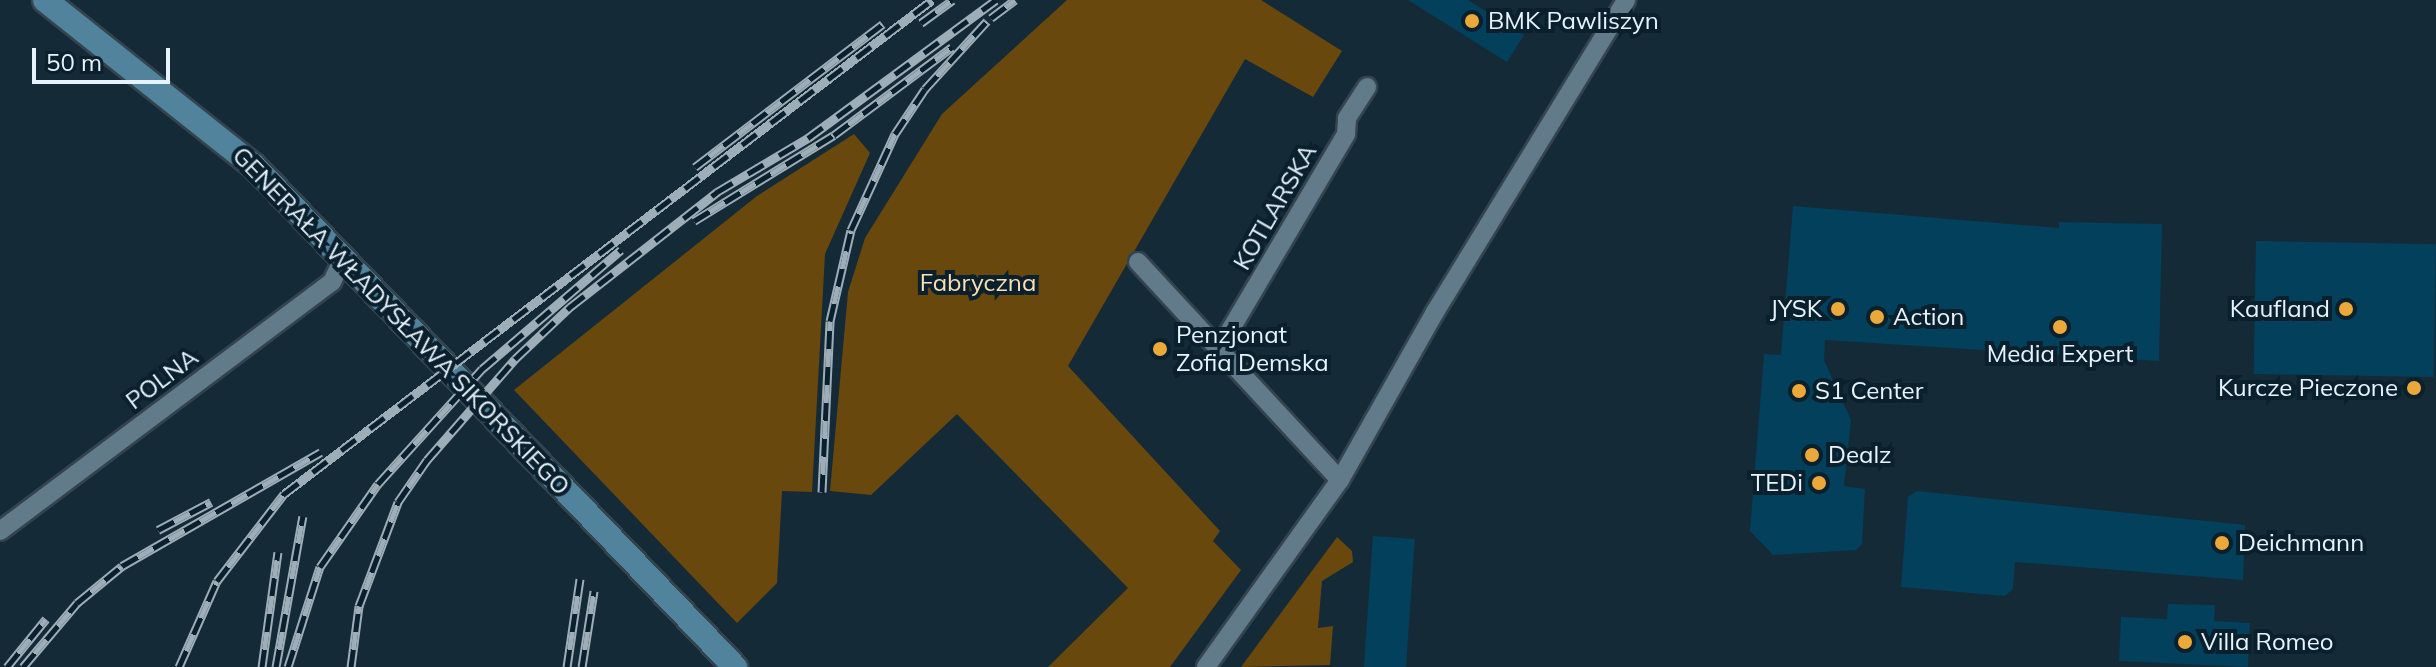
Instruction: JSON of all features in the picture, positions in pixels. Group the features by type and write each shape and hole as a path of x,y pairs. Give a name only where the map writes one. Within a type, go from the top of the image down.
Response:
{"main road":[{"name":"GENERAŁA WŁADYSŁAWA SIKORSKIEGO","path":"45,0 220,134 735,667"}],"street":[{"path":"1206,667 1340,480 1435,312 1626,0"},
{"name":"KOTLARSKA","path":"1219,349 1346,134 1347,118 1367,87"},
{"name":"POLNA","path":"0,531 332,282 343,258"},
{"path":"1138,262 1340,480"}],"green space":[{"name":"Fabryczna","path":"1067,0 1261,0 1342,51 1313,97 1245,59 1068,366 1220,531 1213,541 1241,570 1170,667 1048,667 1128,588 957,414 871,495 830,491 848,292 865,238 942,114"},
{"path":"854,134 870,153 825,254 812,492 782,491 777,583 737,623 514,390 757,196"},
{"path":"1337,537 1352,551 1353,562 1322,581 1318,628 1333,626 1330,665 1241,667"}],"building":[{"name":"BMK Pawliszyn","path":"1408,0 1468,0 1524,35 1507,62"},
{"name":"S1 Center","path":"1793,206 2059,228 2059,222 2162,224 2159,361 1825,340 1824,360 1851,420 1844,486 1865,489 1862,544 1856,550 1773,555 1750,531 1764,354 1781,355"},
{"name":"Kaufland","path":"2256,241 2436,244 2434,377 2254,374"},
{"path":"1917,491 2245,525 2243,580 2015,562 2013,589 2005,596 1901,587 1908,497"},
{"path":"1373,536 1415,539 1406,667 1364,667"},
{"name":"Villa Romeo","path":"2168,604 2215,605 2214,621 2250,623 2248,667 2119,661 2121,617 2167,619"}],"railway":[{"path":"179,667 217,581 284,494 932,0"},
{"path":"921,23 953,0"},
{"path":"351,667 359,606 398,502 427,460 515,359 570,307 717,192 808,138 996,0"},
{"path":"991,18 1015,0"},
{"path":"822,492 830,321 851,230 895,134 925,89 987,21"},
{"path":"695,167 883,24"},
{"path":"694,221 834,135 952,47"},
{"path":"288,667 320,567 378,484 482,369 621,250"},
{"path":"23,667 77,603 122,566 321,452"},
{"path":"158,530 211,502"},
{"path":"276,667 303,516"},
{"path":"262,667 278,552"},
{"path":"567,667 580,579"},
{"path":"582,667 594,591"},
{"path":"7,667 46,619"}],"place":[{"name":"BMK Pawliszyn","path":"1472,21"},
{"name":"JYSK","path":"1838,309"},
{"name":"Kaufland","path":"2346,309"},
{"name":"Action","path":"1877,317"},
{"name":"Media Expert","path":"2060,327"},
{"name":"Penzjonat Zofia Demska","path":"1160,349"},
{"name":"Kurcze Pieczone","path":"2414,388"},
{"name":"S1 Center","path":"1799,391"},
{"name":"Dealz","path":"1812,455"},
{"name":"TEDi","path":"1819,483"},
{"name":"Deichmann","path":"2222,543"},
{"name":"Villa Romeo","path":"2185,642"}]}
